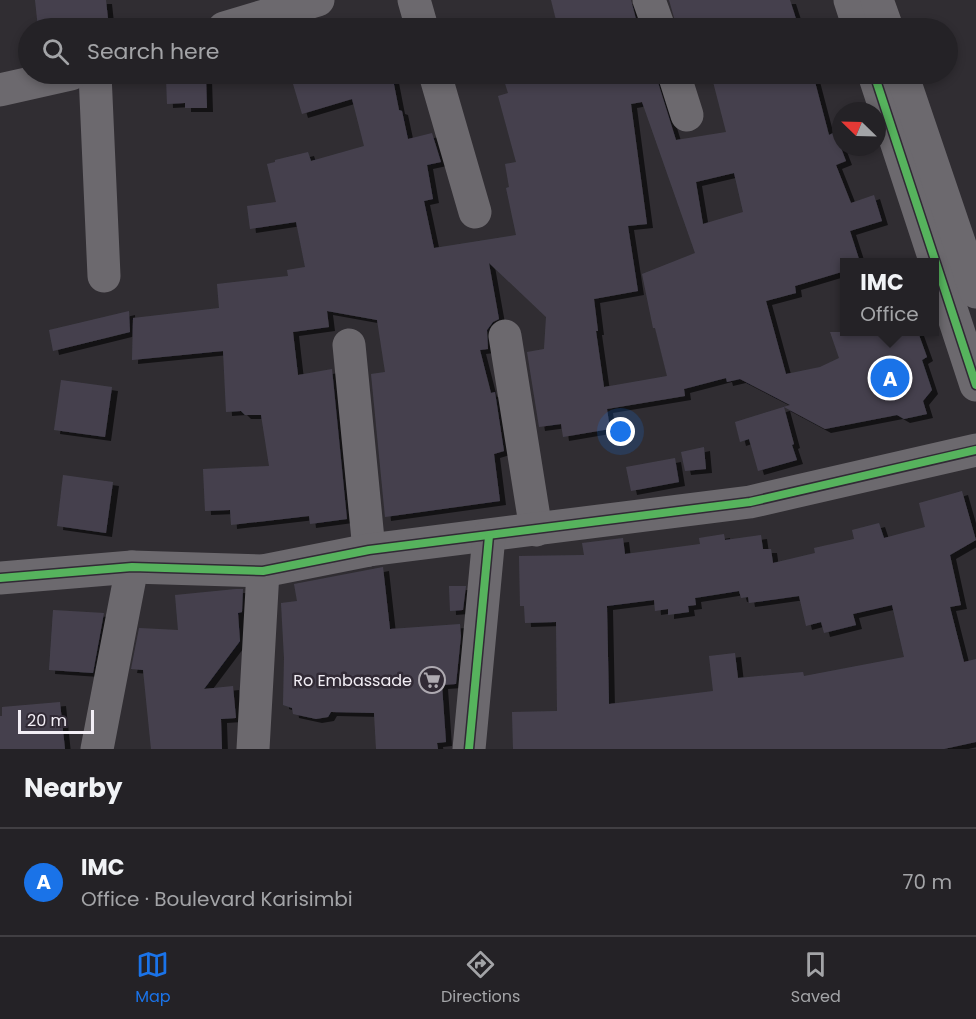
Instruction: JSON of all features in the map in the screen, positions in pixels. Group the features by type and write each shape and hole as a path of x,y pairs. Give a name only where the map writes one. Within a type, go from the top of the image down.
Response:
{"street":[{"path":"258,18 318,0"},
{"path":"414,0 419,18"},
{"path":"649,0 655,18"},
{"path":"850,0 856,18"},
{"path":"877,0 883,18"},
{"path":"0,90 27,84"},
{"path":"95,84 104,276"},
{"path":"438,84 475,212"},
{"path":"677,84 687,115"},
{"path":"877,84 934,258"},
{"path":"905,84 976,292"},
{"path":"939,272 976,385"},
{"path":"505,336 536,530"},
{"path":"349,345 369,550"},
{"path":"0,578 132,567 263,571 369,550 750,502 976,450"},
{"path":"470,749 489,536"},
{"path":"97,749 132,567"},
{"path":"253,749 263,571"}],"building":[{"path":"35,0 106,0 108,18 37,18"},
{"path":"551,0 631,0 636,18 556,18"},
{"path":"669,0 790,0 796,18 674,18"},
{"path":"166,84 206,84 207,108 185,108 185,103 167,104"},
{"path":"293,84 394,84 408,139 432,133 441,162 427,165 433,199 424,201 434,248 516,235 506,188 509,187 505,164 516,162 498,96 508,93 505,84 658,84 676,140 726,132 714,84 816,84 829,135 832,134 832,156 844,156 846,161 836,165 851,203 874,195 882,221 850,231 859,258 840,258 840,272 795,286 796,293 766,301 786,374 820,367 839,358 830,332 840,332 840,336 919,336 927,357 922,360 932,390 923,401 927,414 904,419 897,415 825,429 784,407 797,460 758,471 749,439 740,442 735,422 790,405 740,379 727,382 726,378 684,389 685,396 607,409 610,429 563,437 561,424 539,427 527,352 544,349 546,317 489,263 499,319 493,322 487,330 488,349 480,350 491,393 495,392 504,451 494,454 500,501 385,517 371,374 385,372 377,320 327,311 329,327 293,332 298,375 332,369 347,519 310,524 309,516 231,525 230,510 205,511 203,469 269,466 261,415 245,415 241,411 226,412 223,351 132,360 133,318 219,308 217,284 288,276 287,270 305,267 296,222 250,229 247,206 276,202 267,164 308,152 311,161 364,146 352,99 302,114","holes":["642,102 695,253 642,274 653,328 655,328 667,376 604,387 594,299 638,291 628,226 647,224 631,104","734,173 743,212 703,224 696,182"]},
{"path":"129,311 130,332 53,351 49,330"},
{"path":"61,380 112,387 105,437 54,430"},
{"path":"704,447 706,469 685,471 681,452"},
{"path":"675,458 679,482 631,491 626,467"},
{"path":"63,475 113,482 106,533 57,526"},
{"path":"962,491 976,540 950,555 961,605 950,607 964,662 976,659 976,742 944,749 513,749 512,712 557,711 556,622 525,623 524,606 520,606 519,556 584,555 582,543 623,538 625,554 700,544 699,538 724,534 725,540 761,535 763,549 771,549 773,563 815,553 814,548 854,539 852,530 879,523 884,538 925,527 919,503","holes":["739,591 741,598 748,597 749,603 799,596 806,626 821,622 824,633 856,625 853,614 892,605 904,657 804,676 803,672 738,678 735,653 709,656 713,691 609,704 607,606 654,600 655,611 668,609 668,615 689,612 688,606 696,605 695,598"]},
{"path":"383,567 390,629 460,624 456,684 442,685 446,742 437,743 438,749 376,749 374,713 331,712 328,717 316,719 293,714 292,708 283,705 284,658 281,603 297,601 294,584"},
{"path":"449,586 466,586 463,610 450,611"},
{"path":"243,589 242,612 238,613 240,641 204,689 233,686 236,718 221,719 222,749 151,749 143,670 131,669 139,628 178,630 175,595"},
{"path":"53,610 104,613 93,673 49,670"},
{"path":"60,702 65,749 0,749 2,707"}],"cycle path":[{"path":"877,84 934,258"},
{"path":"939,272 976,385"},
{"path":"0,578 132,567 263,571 369,550 750,502 976,450"},
{"path":"469,749 489,536"}],"place":[{"name":"IMC","path":"890,378"},
{"name":"Ro Embassade","path":"432,680"}]}
